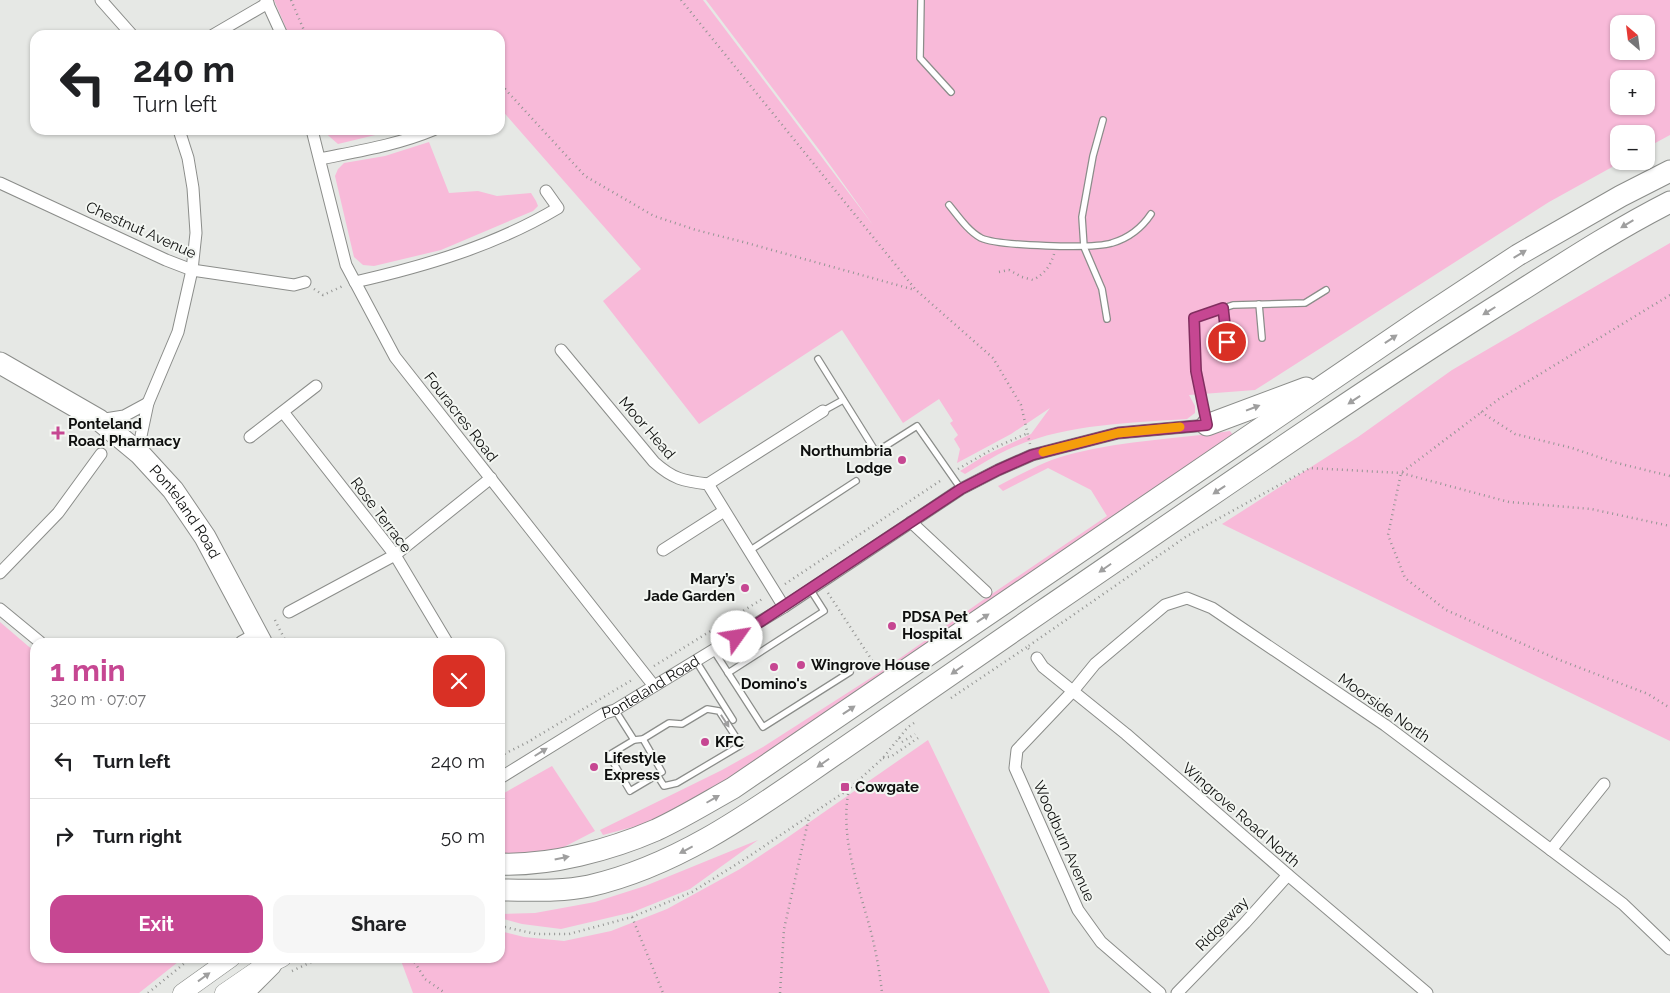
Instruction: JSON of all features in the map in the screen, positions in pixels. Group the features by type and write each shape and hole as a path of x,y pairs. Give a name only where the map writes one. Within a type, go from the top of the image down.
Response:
{"highway":[{"path":"505,864 547,861 623,843 656,830 733,788 1336,376 1518,256 1621,196 1670,171"},
{"path":"505,890 567,890 620,877 673,856 708,838 750,812 1196,505 1437,344 1631,221 1670,202"},
{"name":"Ponteland Road","path":"0,363 99,420 140,454 173,490 205,537 253,638"},
{"path":"1207,425 1336,376"}],"main road":[{"path":"505,899 567,890"},
{"path":"182,993 223,963"},
{"path":"224,993 272,963"},
{"path":"246,993 276,963"}],"street":[{"path":"101,0 128,30"},
{"path":"221,30 267,1 280,30"},
{"path":"140,454 141,436 148,404 178,332 192,270 196,233 193,188 188,158 181,135"},
{"name":"Fouracres Road","path":"313,135 346,265 395,357 654,686"},
{"path":"320,159 381,147 421,135"},
{"name":"Chestnut Avenue","path":"0,183 166,260 192,270 294,285 305,282"},
{"path":"355,282 420,266 482,245 531,224 558,208 546,191"},
{"name":"Moor Head","path":"561,350 654,462 668,474 687,482 708,484"},
{"path":"250,437 316,386"},
{"path":"99,420 124,416 148,404"},
{"path":"784,607 708,484 823,411"},
{"name":"Rose Terrace","path":"283,412 395,555 445,638"},
{"name":"Ponteland Road","path":"505,775 610,711 696,662 784,607 814,594 911,522 961,489 998,470 1032,455 1118,433 1207,425"},
{"path":"0,573 58,512 100,454"},
{"path":"289,612 395,555 491,478"},
{"path":"663,550 724,511"},
{"path":"911,522 986,592"},
{"name":"Moorside North","path":"1073,691 1095,664 1165,605 1187,598 1212,608 1385,725 1623,904 1670,949"},
{"path":"0,609 35,638"},
{"name":"Wingrove Road North","path":"1037,658 1043,667 1126,734 1427,993"},
{"name":"Woodburn Avenue","path":"1073,691 1018,750 1015,768 1078,910 1101,942 1160,993"},
{"path":"1551,850 1604,784"},
{"name":"Ridgeway","path":"1177,993 1245,923 1288,875"},
{"path":"505,884 528,890"}],"lane":[{"path":"921,0 920,58 951,92"},
{"path":"1103,120 1085,190 1082,217 1084,247 1102,289 1107,319"},
{"path":"949,205 964,223 982,238 1008,243 1084,247 1111,244 1127,237 1143,226 1151,214"},
{"path":"1207,425 1196,371 1194,318 1233,305 1305,303 1326,290"},
{"path":"1259,304 1262,338"},
{"path":"1223,308 1227,342"},
{"path":"818,359 876,452 917,426 961,489"},
{"path":"823,411 843,400"},
{"path":"749,551 856,481"},
{"path":"728,672 824,611 814,594"},
{"path":"714,651 763,727 850,672"},
{"path":"696,662 733,720"},
{"path":"643,739 662,772 657,775 630,792 609,755 634,740 643,739 669,723 682,724 707,709 719,711 741,746 677,783 664,786 657,775"},
{"path":"610,711 634,740"}],"path":[{"path":"291,0 304,30"},
{"path":"531,740 644,673 774,591 950,474 996,447 1028,433 1022,405 993,358 916,290 681,0"},
{"path":"505,91 585,176 654,216 696,230 916,290"},
{"path":"999,272 1009,270 1033,280 1042,275 1050,265 1055,245"},
{"path":"305,282 323,294 355,282"},
{"path":"1670,295 1499,399 1401,473 1388,535 1405,578 1446,610 1557,659 1648,694 1670,708"},
{"path":"1481,412 1515,434 1670,476"},
{"path":"949,699 1187,536 1310,468 1401,473 1509,502 1591,509 1670,526"},
{"path":"814,594 827,592 879,672"},
{"path":"254,638 275,620 289,612"},
{"path":"275,620 284,638"},
{"path":"1027,647 1037,658"},
{"path":"505,927 536,934 569,934 632,917 692,892 849,789 882,759 908,728 921,718"},
{"path":"899,738 902,742 914,734"},
{"path":"882,759 892,756 918,738"},
{"path":"505,753 519,746"},
{"path":"849,789 846,806 849,853 871,934 882,993"},
{"path":"780,993 784,929 809,816"},
{"path":"632,917 664,993"},
{"path":"148,993 185,963"},
{"path":"415,963 426,979 445,993"}],"shaded area":[{"path":"274,0 703,0 873,225 820,151 706,0 1670,0 1670,135 1655,143 1655,125 1610,125 1610,168 1549,202 1255,390 1189,395 1195,406 1195,413 1187,419 1096,426 1052,434 1009,449 965,474 960,471 984,456 1031,434 1050,408 1011,434 957,463 960,449 954,439 958,435 950,423 953,421 939,399 903,423 842,330 699,424 603,301 641,269 505,114 505,30 287,30"},
{"path":"328,135 375,135 338,144"},
{"path":"429,142 449,193 478,191 497,196 531,193 538,206 533,211 441,250 374,266 363,265 354,257 335,176 338,169 344,163 385,156"},
{"path":"1670,243 1670,741 1222,524 1358,437 1452,370"},
{"path":"1230,431 1233,435 726,782 677,809 644,824 603,835 600,830 722,770 763,747 883,670 1107,516 1091,490 1048,468 1003,491 998,486 1026,471 1075,453 1133,442"},
{"path":"0,622 30,648 30,963 177,963 139,993 0,993"},
{"path":"928,740 1050,993 413,993 402,963 505,963 505,932 524,937 564,941 611,931 667,909 740,869"},
{"path":"552,766 595,831 562,848 525,853 505,853 505,792"},
{"path":"758,840 690,889 633,912 561,929 522,924 505,919 505,914 535,913 595,902 645,886"}],"slow traffic":[{"path":"1043,452 1118,433 1180,427"}],"place":[{"name":"Ponteland Road Pharmacy","path":"58,433"},
{"name":"Northumbria Lodge","path":"902,460"},
{"name":"Mary’s Jade Garden","path":"745,588"},
{"name":"PDSA Pet Hospital","path":"892,626"},
{"name":"Wingrove House","path":"801,665"},
{"name":"Domino's","path":"774,667"},
{"name":"KFC","path":"705,742"},
{"name":"Lifestyle Express","path":"594,767"},
{"name":"Cowgate","path":"845,787"}],"route":[{"path":"737,637 961,489 998,470 1032,455 1118,433 1207,425 1196,371 1194,318 1223,308 1227,342"}]}
